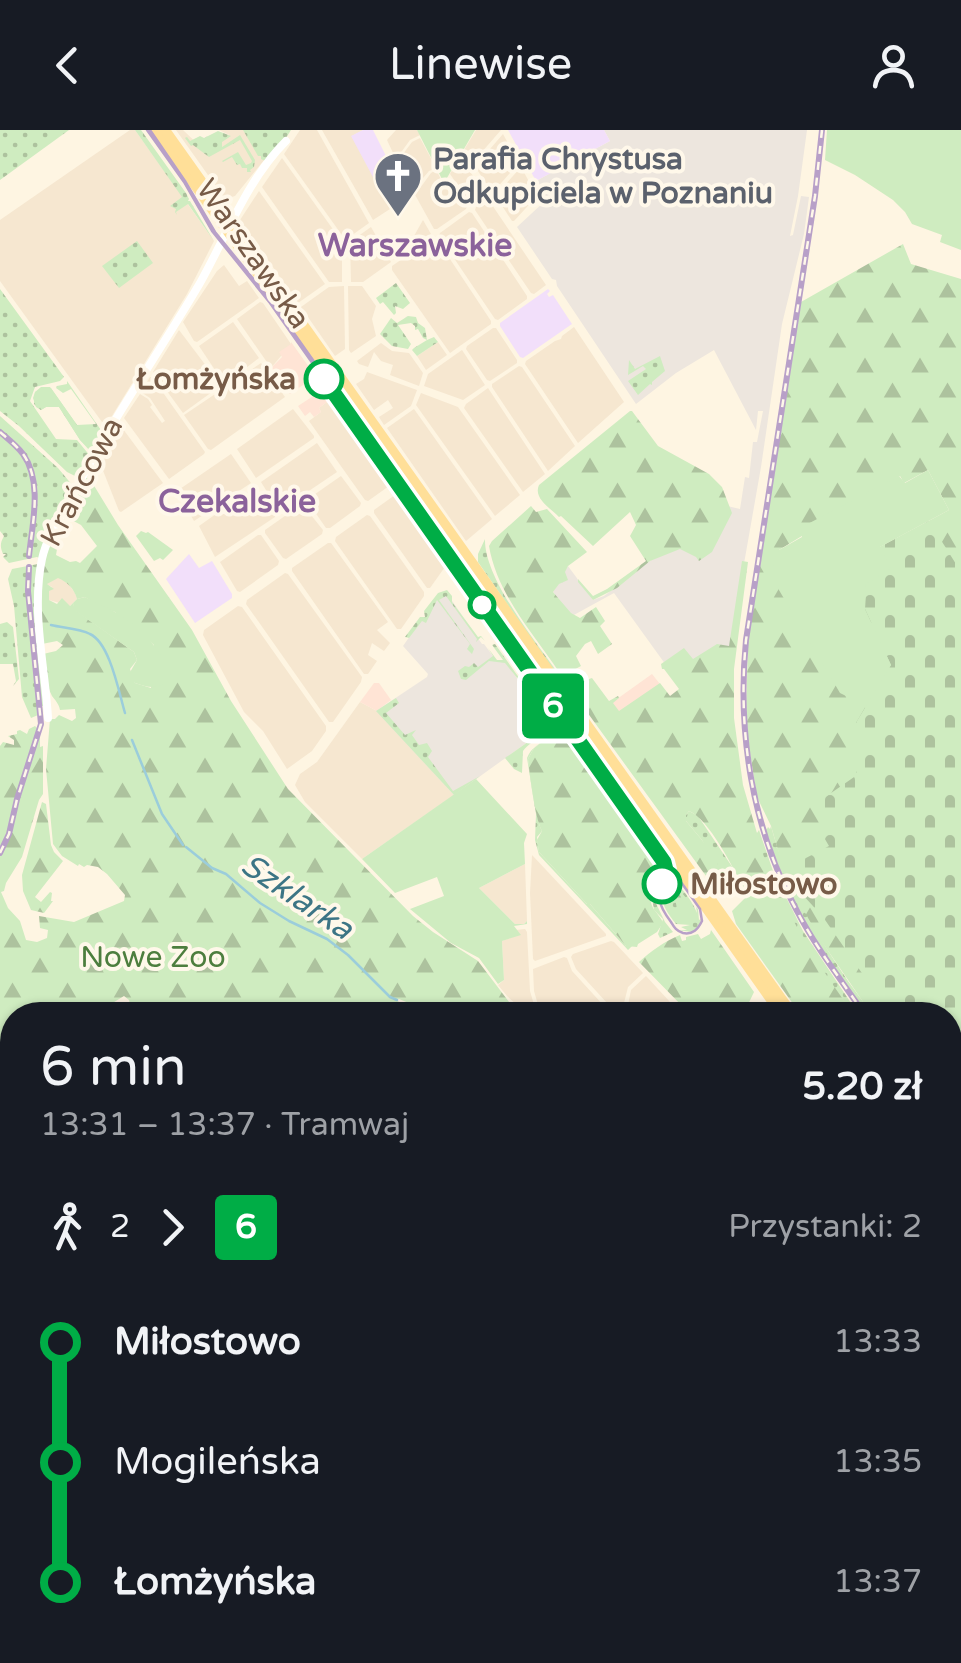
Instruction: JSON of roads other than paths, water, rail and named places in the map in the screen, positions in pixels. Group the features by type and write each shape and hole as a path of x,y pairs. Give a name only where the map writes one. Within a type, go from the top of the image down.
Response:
{"main road":[{"name":"Warszawska","path":"156,130 779,1002"},
{"name":"Warszawska","path":"165,130 212,196 222,224 239,235 779,1002"}],"street":[{"name":"Krańcowa","path":"48,718 39,621 40,569 46,546 98,447 199,284 222,224 293,132"},
{"path":"212,196 229,206 246,197"}],"waterway":[{"name":"Szklarka","path":"51,625 81,630 97,639 113,669 125,713"},
{"name":"Szklarka","path":"132,740 162,814 183,845"},
{"name":"Szklarka","path":"186,847 260,903 327,939 397,1000"}],"tram line":[{"path":"147,130 212,231 270,303 664,862 665,878 659,895 673,926 683,933 695,931 702,921 700,909 272,302 215,232 150,130"},
{"name":"6","path":"324,379 664,862 662,884"}],"railway":[{"path":"822,130 746,640 744,710 751,779 769,847 812,938 856,1002"},
{"path":"0,432 23,454 33,477 35,504 29,556"},
{"path":"0,853 41,724 29,567"}],"place":[{"name":"Parafia Chrystusa Odkupiciela w Poznaniu","path":"398,218"},
{"name":"Łomżyńska","path":"324,379"},
{"name":"Miłostowo","path":"662,884"}],"district":[{"name":"Warszawskie","path":"415,246"},
{"name":"Czekalskie","path":"237,502"}],"park label":[{"name":"Nowe Zoo","path":"153,957"}]}
